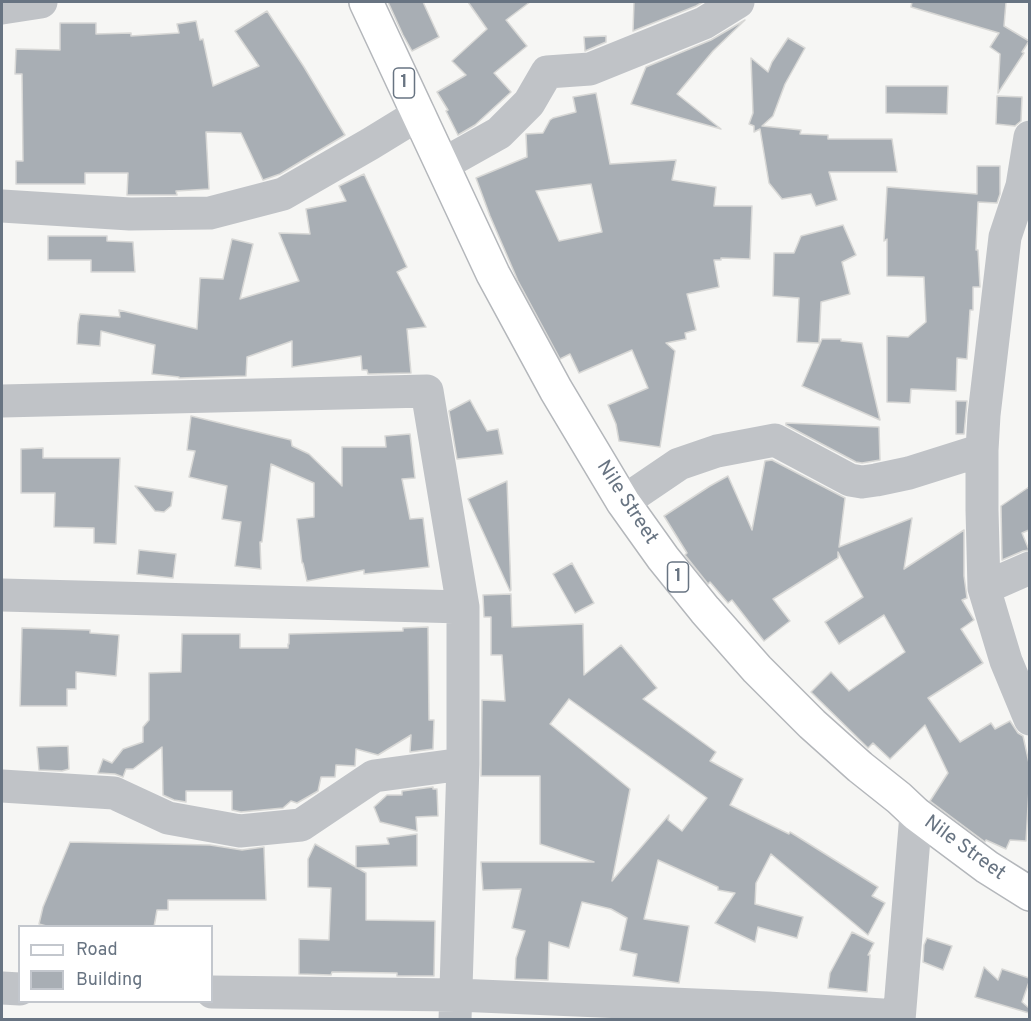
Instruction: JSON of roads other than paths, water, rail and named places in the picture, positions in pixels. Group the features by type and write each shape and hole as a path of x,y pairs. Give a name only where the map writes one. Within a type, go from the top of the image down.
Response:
{"main road":[{"name":"Nile Street","path":"366,2 498,284 556,390 623,502 663,558 757,669 812,724 916,814 987,867 1029,894"}],"street":[{"path":"2,8 41,2"},
{"path":"442,165 499,133 529,103 547,72 590,69 704,23 738,2"},
{"path":"2,206 130,214 210,213 283,194 419,114"},
{"path":"1029,137 1022,186 1005,237 982,450 984,588 1006,662 1029,719"},
{"path":"2,401 427,391 463,607 463,764 456,1007"},
{"path":"623,502 679,464 717,451 774,440 850,480 862,482 909,473 982,450"},
{"path":"984,588 1029,568"},
{"path":"2,595 463,607"},
{"path":"2,786 114,793 168,818 240,831 301,825 374,776 463,764"},
{"path":"213,992 456,1007 768,1008 899,1018 916,814"},
{"path":"2,988 18,989"}]}
